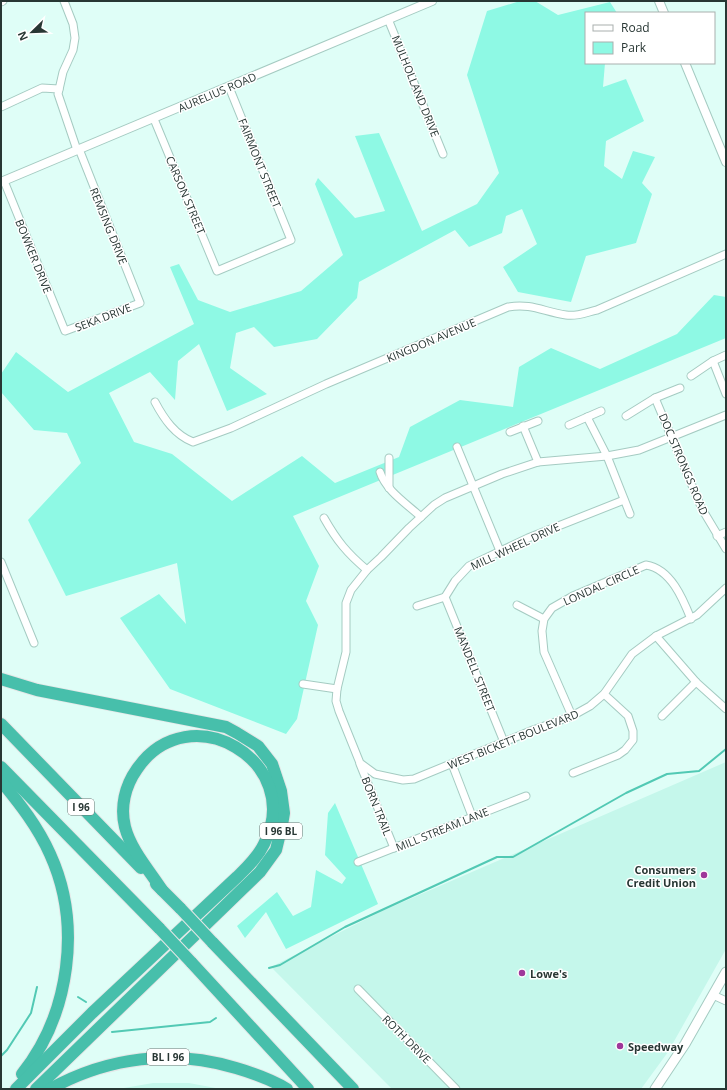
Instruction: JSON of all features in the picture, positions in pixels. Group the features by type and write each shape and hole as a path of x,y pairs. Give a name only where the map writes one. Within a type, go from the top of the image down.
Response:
{"highway":[{"name":"I 96 BL","path":"1,680 37,690 226,727 238,732 258,746 272,764 281,791 284,813 276,850 269,862 36,1089"},
{"name":"I 96","path":"1,724 353,1089"},
{"name":"I 96 BL","path":"16,1089 92,1013 237,877 253,861 262,849 268,836 272,821 270,789 264,776 254,761 244,752 228,742 211,737 199,736 174,740 147,756 130,780 124,805 126,827 133,846 162,890"},
{"name":"I 96","path":"1,767 160,929 308,1089"},
{"path":"1,781 31,819 51,854 62,889 66,911 67,934 64,978 55,1015 38,1051 25,1071 9,1089"},
{"name":"BL I 96","path":"50,1089 101,1066 136,1060 167,1057 187,1058 227,1065 266,1078 286,1089"}],"main road":[{"path":"655,1089 685,1044 726,972"}],"street":[{"path":"1,107 42,88 59,89 63,72 73,50 74,38 73,24 64,1"},
{"name":"AURELIUS ROAD","path":"2,182 432,1"},
{"path":"659,1 664,12"},
{"name":"MULHOLLAND DRIVE","path":"388,19 443,154"},
{"path":"685,64 726,162"},
{"name":"FAIRMONT STREET","path":"217,271 291,240 229,87"},
{"name":"REMSING DRIVE","path":"59,89 58,94 62,107 78,150 140,303"},
{"name":"CARSON STREET","path":"154,119 217,271"},
{"name":"BOWKER DRIVE","path":"2,182 65,331"},
{"name":"KINGDON AVENUE","path":"156,402 163,418 182,438 193,442 231,428 326,384 508,308 525,306 575,316 597,310 726,254"},
{"name":"SEKA DRIVE","path":"65,331 140,303"},
{"path":"691,376 713,360 726,355"},
{"path":"713,360 726,394"},
{"path":"626,416 655,398 680,388"},
{"name":"DOC STRONGS ROAD","path":"655,398 702,509 726,549"},
{"path":"569,425 601,412"},
{"path":"360,763 336,701 337,689 346,652 346,602 351,590 367,570 434,505 445,498 472,486 538,462 606,456 639,450 726,415"},
{"path":"587,417 606,456 630,514"},
{"path":"510,432 538,421"},
{"path":"523,426 538,462"},
{"path":"456,447 500,551"},
{"path":"389,458 389,488"},
{"path":"380,472 383,480 389,488 422,517"},
{"name":"MILL WHEEL DRIVE","path":"445,597 455,581 469,566 500,551 624,500"},
{"path":"324,518 337,540 347,552 367,570"},
{"path":"717,536 726,532"},
{"path":"1,562 34,643"},
{"name":"LONDAL CIRCLE","path":"544,619 552,608 560,603 646,565 657,568 672,582 679,592 691,619"},
{"name":"WEST BICKETT BOULEVARD","path":"360,763 375,774 403,780 414,779 572,716 590,706 604,694 632,654 656,636 697,615 726,588"},
{"path":"417,606 445,597"},
{"name":"MANDELL STREET","path":"445,597 504,742"},
{"path":"517,605 544,619 542,631 544,652 572,716"},
{"path":"656,636 696,682 726,709"},
{"path":"662,716 696,682"},
{"path":"303,684 337,689"},
{"path":"573,773 618,755 625,750 633,740 633,731 628,716 604,694"},
{"name":"BORN TRAIL","path":"360,763 394,848"},
{"path":"452,764 472,816"},
{"name":"MILL STREAM LANE","path":"358,862 526,796"},
{"name":"ROTH DRIVE","path":"358,989 456,1089"},
{"path":"713,995 726,1001"}],"shaded area":[{"path":"726,762 726,949 668,1052 641,1089 392,1089 271,967 382,911"},
{"path":"153,1083 189,1083 221,1089 118,1089"}],"green space":[{"path":"520,1 535,1 558,15 610,2 616,12 585,12 585,64 605,64 603,87 626,79 644,121 606,141 604,166 622,179 633,151 655,157 642,183 652,194 636,243 586,256 571,302 518,292 503,267 537,244 522,209 506,216 502,233 469,247 455,230 359,282 357,298 317,339 274,347 254,327 236,333 230,368 267,394 227,411 199,344 178,361 175,400 150,372 109,393 134,442 172,454 232,501 302,456 335,483 399,457 410,427 460,400 513,407 519,367 551,348 600,369 677,334 714,295 726,297 726,338 293,516 319,566 306,601 318,625 297,719 286,734 170,689 120,618 159,594 186,624 177,563 66,596 28,520 81,463 67,433 34,430 1,392 1,374 16,352 68,392 194,324 170,267 179,264 198,300 230,312 301,291 343,255 315,184 318,178 355,218 385,211 355,136 379,133 422,231 477,204 499,173 467,75 487,11"},
{"path":"335,803 378,904 286,949 266,912 245,938 237,926 277,892 293,916 311,907 316,870 342,884 346,878 325,855 328,813"}],"waterway":[{"path":"269,968 280,965 345,927 497,857 513,857 626,793 667,774 699,771 726,749"},
{"path":"1,1056 7,1050 31,1013 37,987"},
{"path":"78,997 86,1002"},
{"path":"112,1032 210,1022 216,1018"}],"place":[{"name":"Consumers Credit Union","path":"704,875"},
{"name":"Lowe's","path":"522,973"},
{"name":"Speedway","path":"620,1046"}]}
